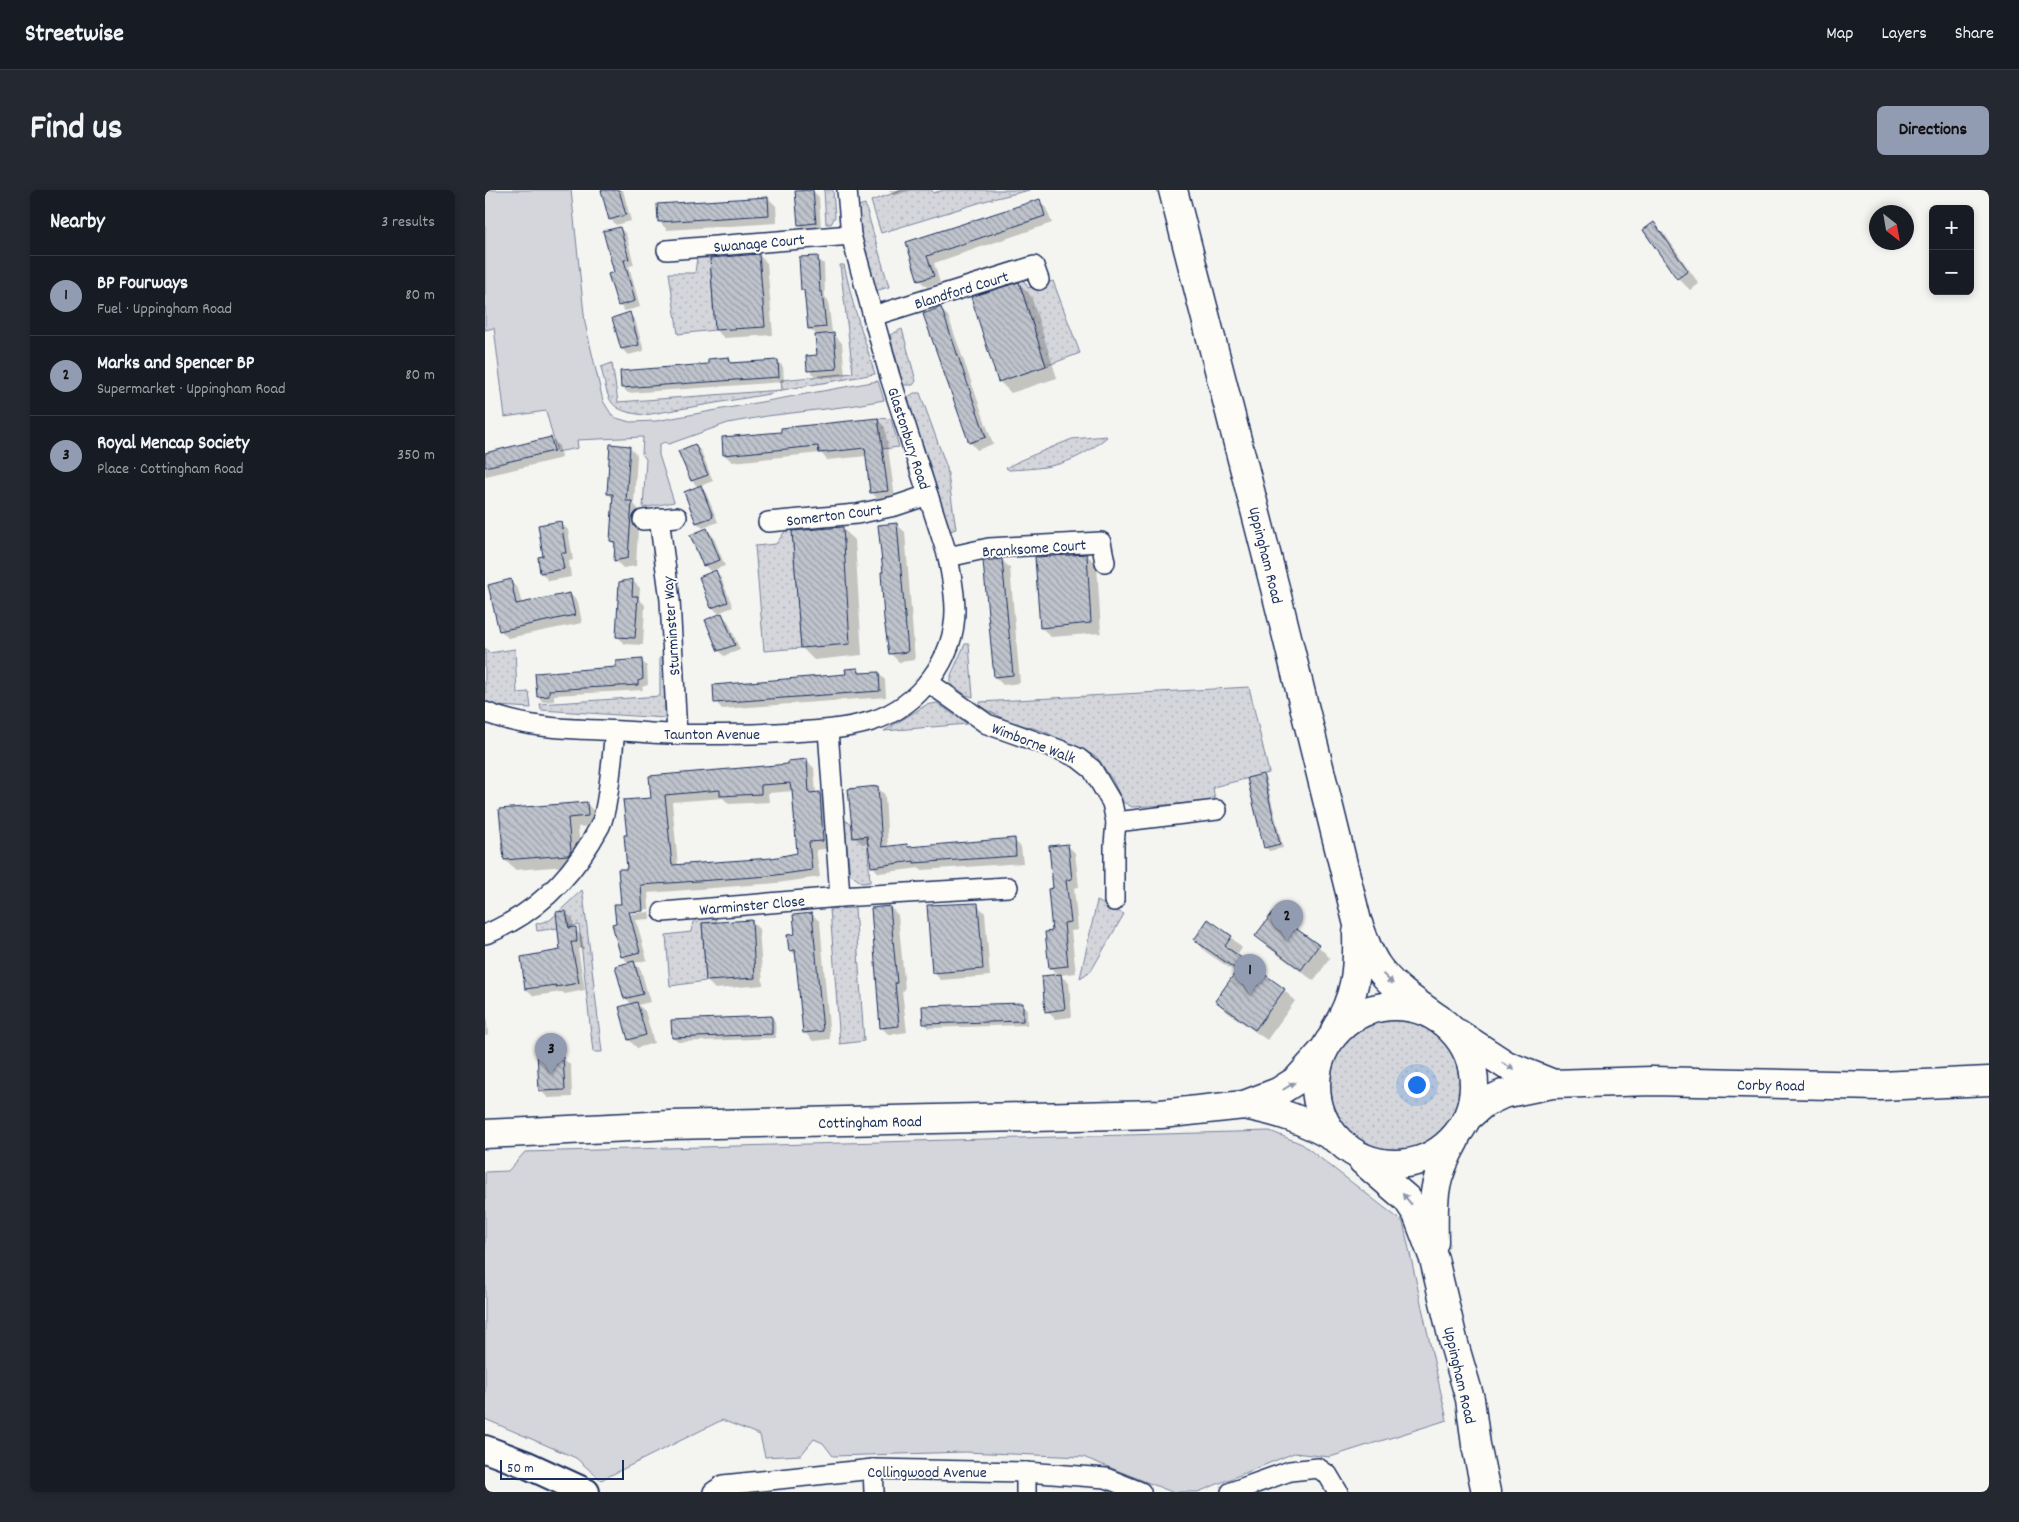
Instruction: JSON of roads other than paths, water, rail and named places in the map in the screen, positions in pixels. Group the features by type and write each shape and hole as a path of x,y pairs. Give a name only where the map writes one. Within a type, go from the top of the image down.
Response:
{"highway":[{"name":"Uppingham Road","path":"1173,190 1275,588 1357,921 1371,955 1380,970 1401,990 1446,1024"},
{"name":"Uppingham Road","path":"1326,1046 1344,1015 1354,988 1357,961 1357,921"},
{"path":"1392,1006 1416,1008 1446,1024 1466,1049 1473,1070 1474,1094 1465,1122 1445,1148 1422,1160 1398,1165 1373,1162 1342,1145 1322,1119 1315,1096 1315,1073 1326,1046 1346,1022 1368,1010 1392,1006"},
{"name":"Corby Road","path":"1446,1024 1506,1065 1552,1084"},
{"name":"Cottingham Road","path":"489,1133 670,1125 1161,1114 1244,1105 1288,1087 1306,1071 1326,1046"},
{"name":"Corby Road","path":"1465,1122 1484,1103 1503,1094 1552,1084 1652,1081 1880,1086 1989,1081"},
{"name":"Cottingham Road","path":"1244,1105 1295,1117 1311,1124 1342,1145"},
{"name":"Uppingham Road","path":"1434,1259 1433,1205 1437,1179 1448,1152 1465,1122"},
{"name":"Uppingham Road","path":"1342,1145 1391,1183 1407,1198 1417,1214 1434,1259 1454,1344 1470,1399 1485,1492"}],"street":[{"name":"Glastonbury Road","path":"847,190 851,235 873,316 948,558 955,599 954,626 948,648 939,668 928,682"},
{"name":"Swanage Court","path":"667,250 851,235"},
{"name":"Blandford Court","path":"873,316 1035,266 1039,280"},
{"name":"Somerton Court","path":"768,522 857,514 895,506 928,495"},
{"name":"Sturminster Way","path":"660,518 670,600 677,735"},
{"name":"Branksome Court","path":"948,558 989,548 1101,542 1105,562"},
{"name":"Taunton Avenue","path":"485,712 500,718 537,726 677,735 828,730 873,721 893,712 914,696 928,682"},
{"name":"Wimborne Walk","path":"928,682 987,724 1060,750 1079,758 1092,768 1112,804 1115,822 1113,845 1114,901"},
{"path":"828,730 840,897"},
{"path":"485,934 491,933 522,915 547,896 567,875 585,851 600,826 605,805 615,731"},
{"path":"1115,822 1217,810"},
{"name":"Warminster Close","path":"663,912 840,897 1008,887"},
{"path":"485,1450 525,1464 586,1492"},
{"path":"1231,1492 1290,1471 1318,1468 1328,1475 1338,1492"},
{"path":"873,1469 874,1492"},
{"name":"Collingwood Avenue","path":"713,1492 723,1485 873,1469 1026,1472 1106,1478 1141,1492"},
{"path":"1026,1472 1026,1492"}],"place":[{"name":"Marks and Spencer BP","path":"1287,941"},
{"name":"BP Fourways","path":"1250,995"},
{"name":"Royal Mencap Society","path":"551,1074"}]}
